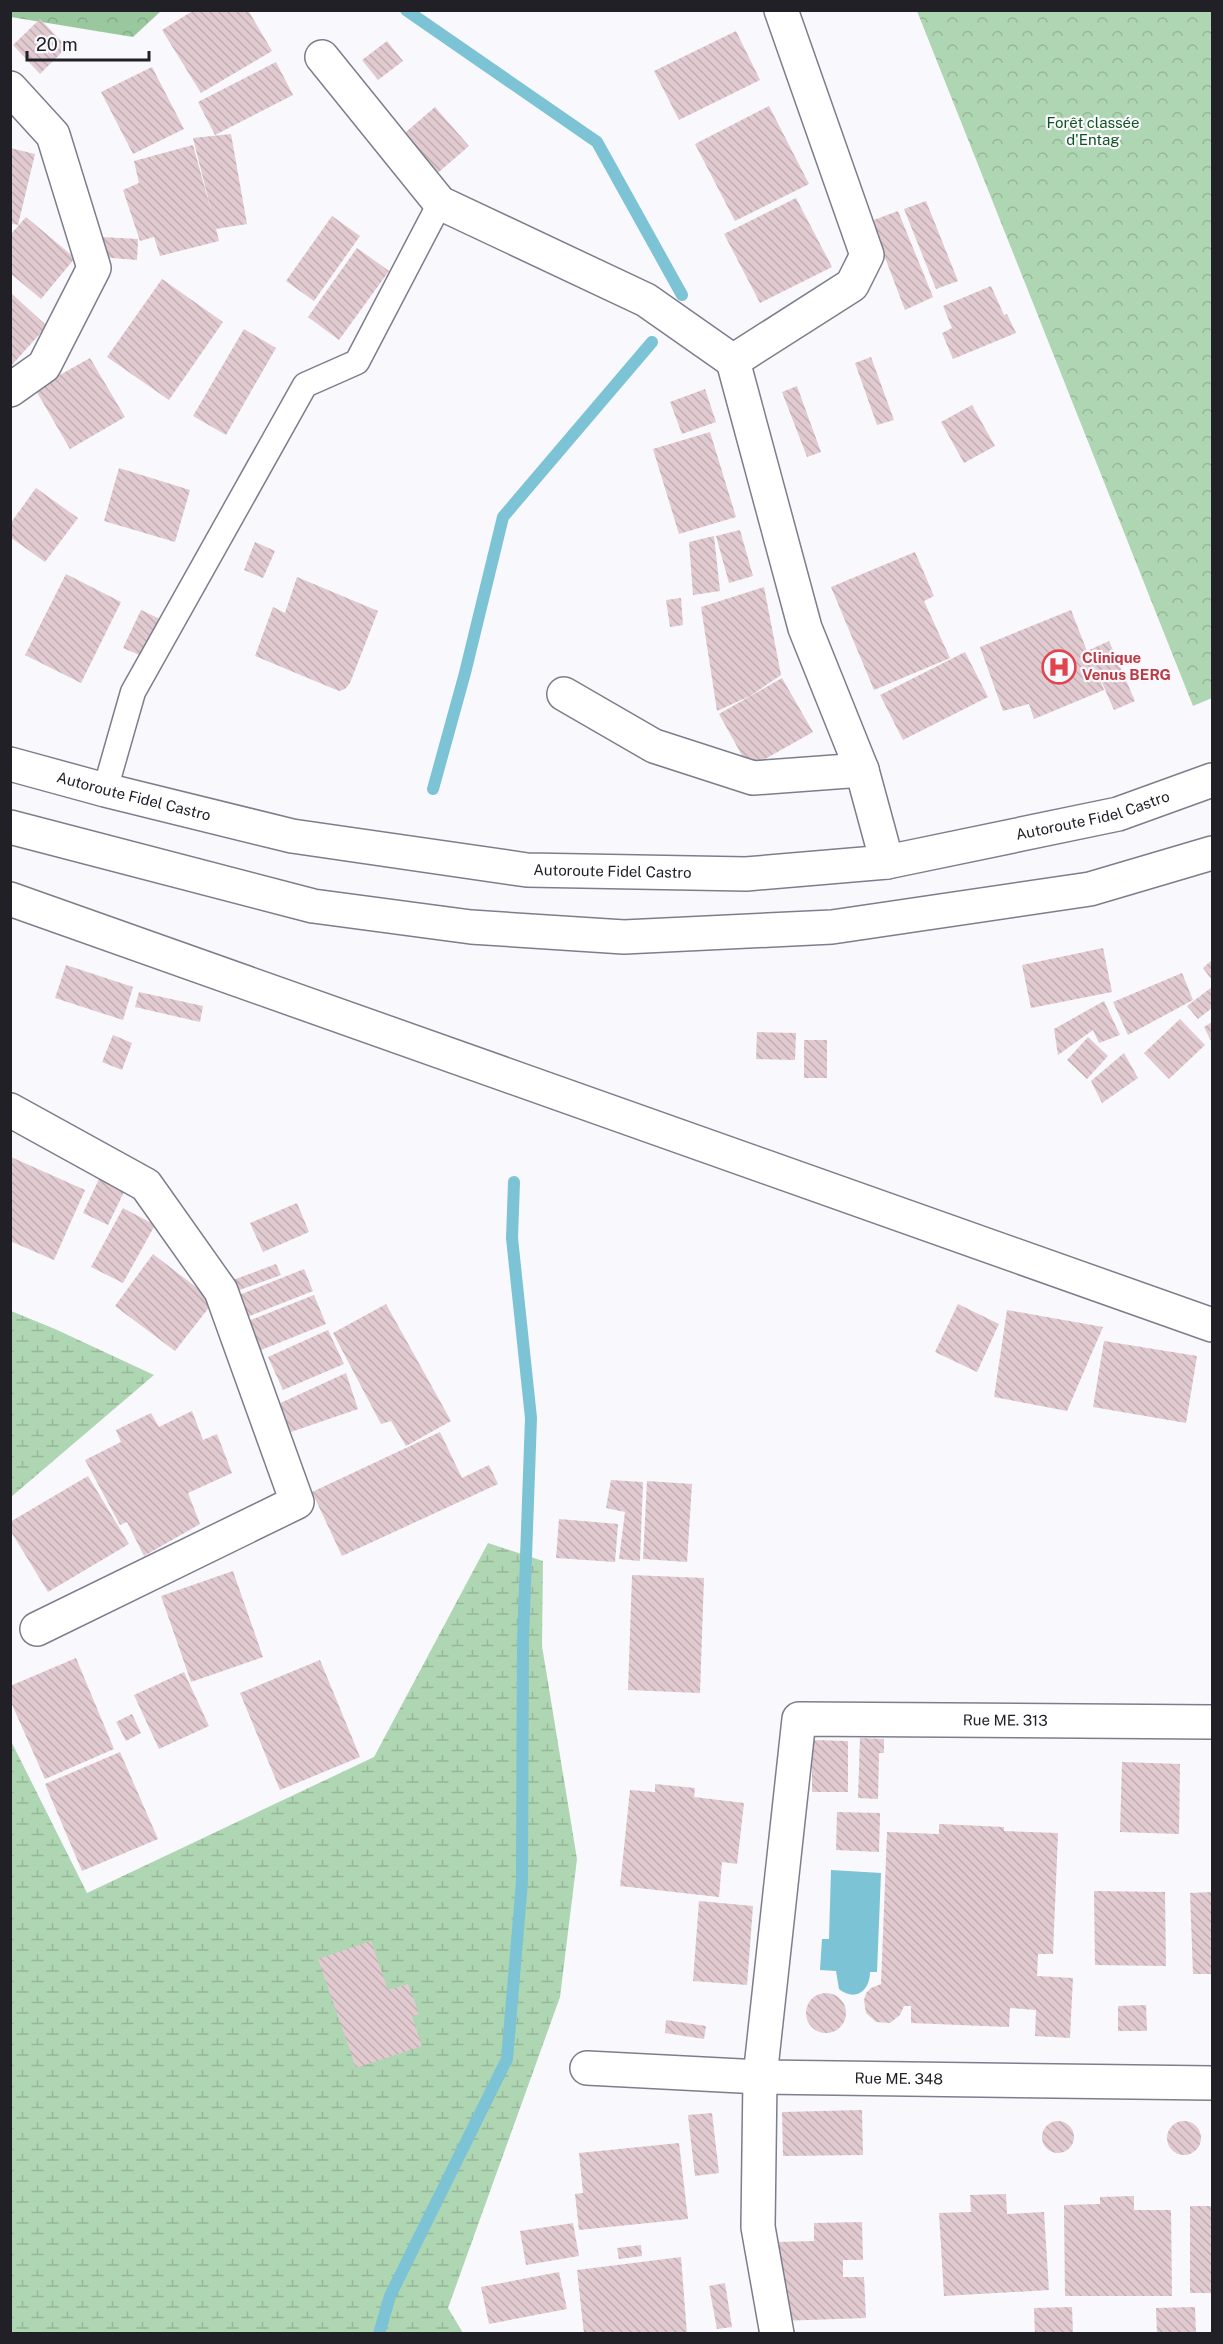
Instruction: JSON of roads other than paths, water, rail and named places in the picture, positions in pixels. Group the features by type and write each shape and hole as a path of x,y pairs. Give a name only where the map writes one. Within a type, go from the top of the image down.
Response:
{"main road":[{"path":"733,362 852,285 867,255 781,10"},
{"path":"322,57 440,203 646,300 733,362 805,628 862,770 887,862"},
{"path":"10,88 53,135 94,268 44,366 10,390"},
{"path":"564,694 654,746 753,778 862,770"},
{"name":"Autoroute Fidel Castro","path":"10,764 292,836 527,870 746,874 887,862 1118,814 1212,780"},
{"path":"10,827 313,906 471,927 624,937 843,925 1090,889 1212,852"},
{"path":"10,899 1212,1325"},
{"path":"10,1110 146,1185 221,1291 297,1502 38,1629"},
{"name":"Rue ME. 313","path":"760,2077 799,1719 1212,1722"},
{"name":"Rue ME. 348","path":"586,2068 760,2077 1212,2083"},
{"path":"760,2077 758,2227 777,2334"}],"lane":[{"path":"105,790 133,692 305,385 357,362 440,203"}],"water":[{"path":"831,1870 881,1873 877,1972 870,1972 864,1989 856,1994 845,1993 839,1989 836,1971 820,1970 822,1939 829,1939"}],"waterway":[{"path":"406,10 597,142 682,295"},
{"path":"433,789 465,673 503,517 652,342"},
{"path":"379,2334 390,2296 507,2059 522,1882 523,1640 531,1418 512,1238 514,1182"}],"place":[{"name":"Clinique Venus BERG","path":"1059,667"}],"park label":[{"name":"Forêt classée d'Entag","path":"1093,132"}]}
